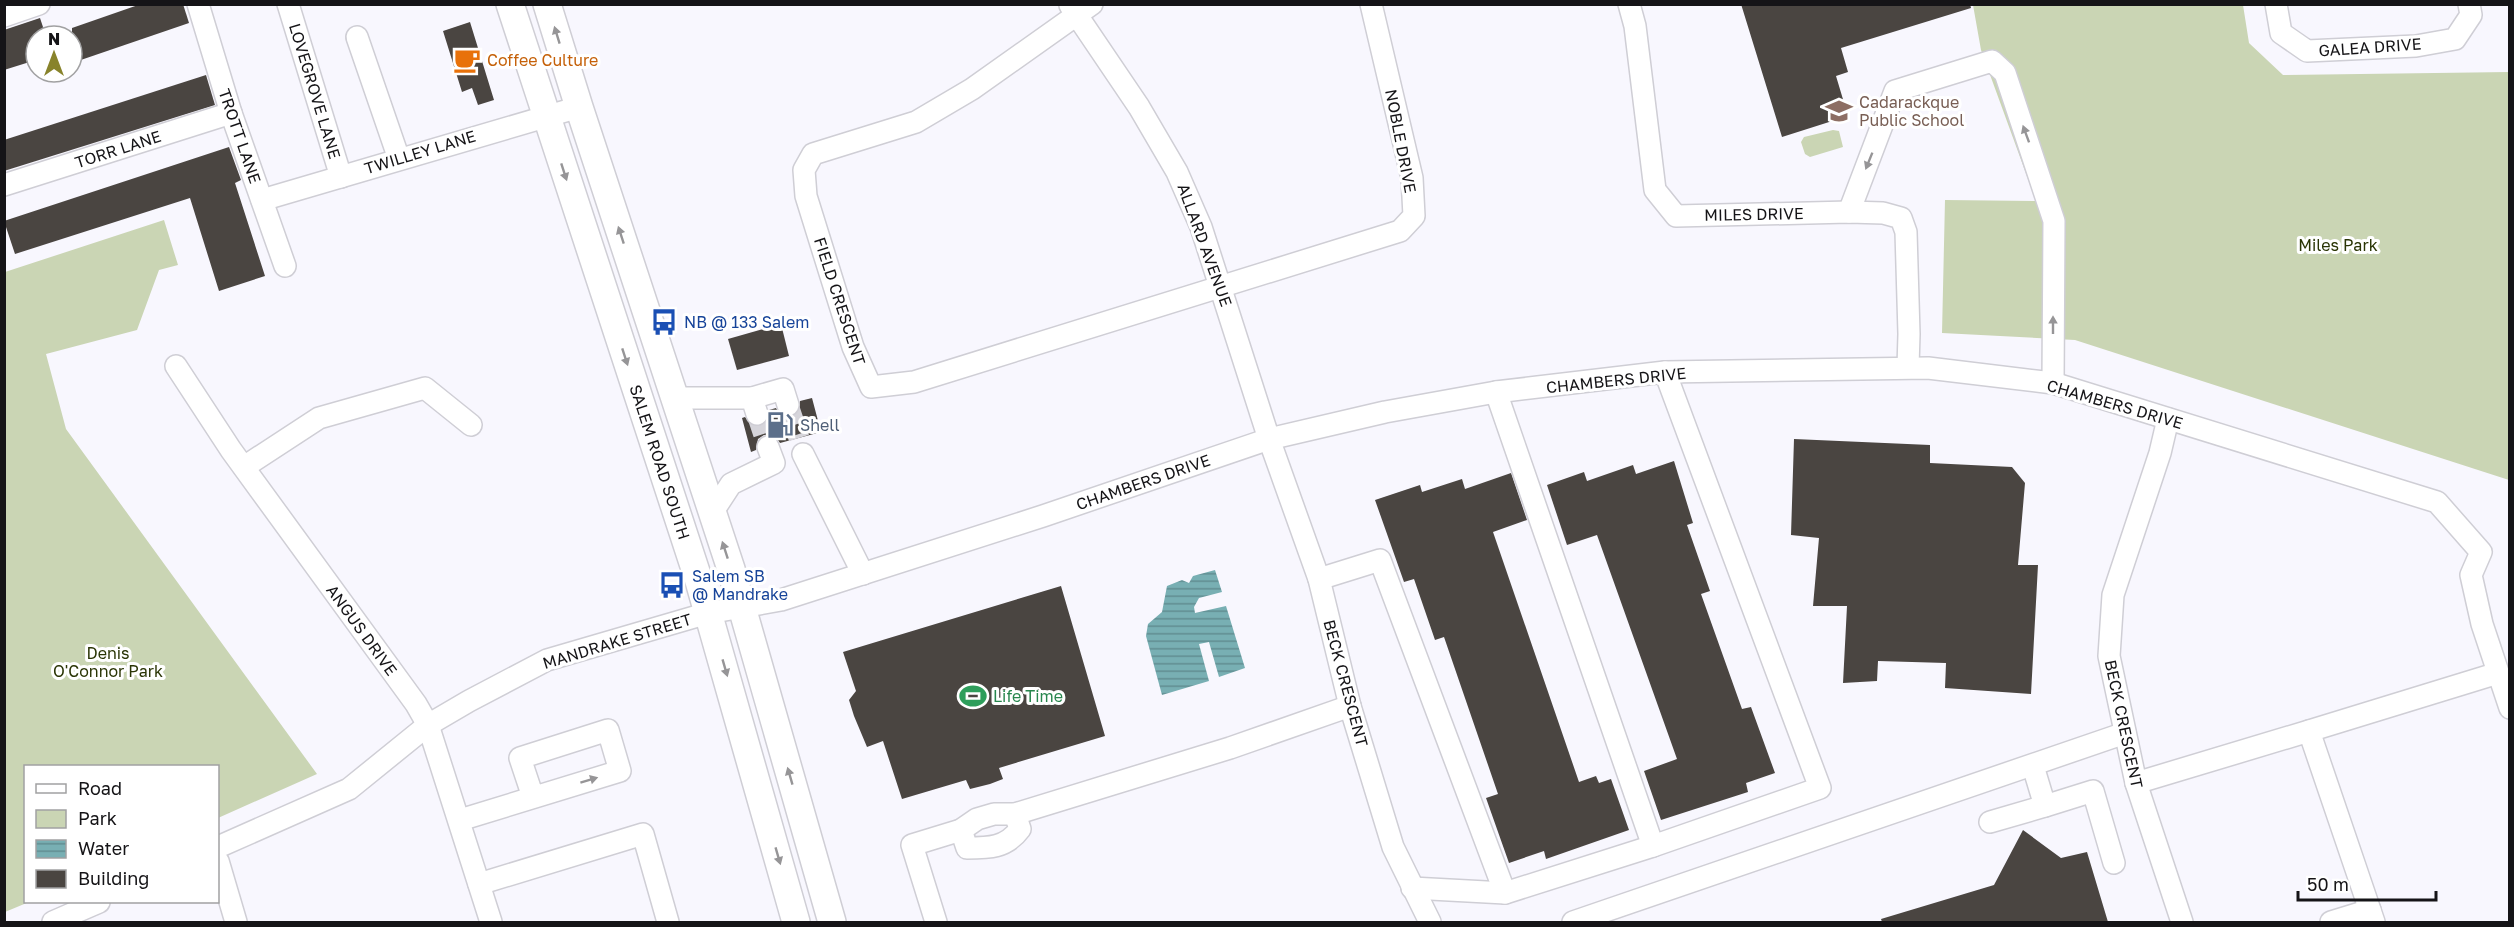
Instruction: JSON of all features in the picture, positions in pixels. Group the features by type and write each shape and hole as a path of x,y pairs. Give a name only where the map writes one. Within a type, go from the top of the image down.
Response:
{"main road":[{"name":"SALEM ROAD SOUTH","path":"510,4 708,613 796,922"},
{"name":"SALEM ROAD SOUTH","path":"547,4 741,606 832,922"}],"street":[{"path":"4,16 39,4"},
{"name":"TROTT LANE","path":"198,4 231,113 285,266"},
{"name":"LOVEGROVE LANE","path":"288,4 341,177"},
{"name":"NOBLE DRIVE","path":"1221,285 1400,231 1414,216 1412,178 1371,4"},
{"name":"MILES DRIVE","path":"1629,4 1635,26 1655,190 1677,216 1849,212 1883,213 1901,218 1906,232 1908,367"},
{"name":"GALEA DRIVE","path":"2276,4 2281,33 2307,51 2416,46 2455,39 2471,15 2469,4"},
{"name":"FIELD CRESCENT","path":"1079,8 972,89 916,122 813,153 804,170 806,196 853,347 871,387 915,382 1221,285"},
{"name":"ALLARD AVENUE","path":"1079,8 1177,172 1201,226 1269,440"},
{"path":"357,37 399,159"},
{"path":"1849,212 1895,91 1992,61 2005,72 2054,221 2053,383"},
{"name":"TWILLEY LANE","path":"262,200 579,106"},
{"name":"TORR LANE","path":"4,185 231,113"},
{"name":"ANGUS DRIVE","path":"176,366 244,467 417,704 428,725 491,922"},
{"name":"CHAMBERS DRIVE","path":"741,606 781,600 1269,440 1384,412 1496,392 1665,372 1908,367 2053,383 2437,502 2481,552 2471,574 2482,624 2498,673"},
{"path":"1412,888 1505,893 1653,846 1820,788 1665,372"},
{"path":"244,467 319,418 425,388 471,425"},
{"path":"675,398 754,406 783,388 788,405"},
{"path":"1496,392 1653,846"},
{"name":"BECK CRESCENT","path":"2168,419 2160,453 2113,595 2109,656 2136,783 2182,922"},
{"name":"BECK CRESCENT","path":"1269,440 1319,579 1350,706 1393,847 1430,922"},
{"path":"712,513 731,484 771,455 801,446 863,574"},
{"path":"1319,579 1380,560 1505,893"},
{"name":"MANDRAKE STREET","path":"219,848 349,789 428,725 547,660 708,613 741,606"},
{"path":"2136,783 2498,673 2510,708"},
{"path":"936,922 912,845 961,830 977,819 994,814 1015,814 1230,748 1350,706"},
{"path":"460,820 620,771 608,730 520,758 533,797"},
{"path":"2310,731 2372,916 2331,922"},
{"path":"1573,922 2125,733"},
{"path":"2033,766 2045,806"},
{"path":"1990,822 2093,791 2114,863"},
{"path":"961,830 967,848 1002,845 1012,840 1020,829 1015,814"},
{"path":"479,884 643,834 668,922"},
{"path":"219,864 236,922"},
{"path":"53,922 97,903"}],"green space":[{"name":"Miles Park","path":"1973,5 2243,5 2249,43 2283,75 2509,72 2509,480 2075,340 1942,333 1945,200 2036,201 1981,50"},
{"path":"1833,130 1839,131 1843,147 1810,157 1805,154 1801,142 1804,137"},
{"name":"Denis O'Connor Park","path":"164,220 178,265 159,270 137,330 46,354 66,429 317,774 219,818 219,765 24,765 24,903 27,903 5,912 5,272"}],"water":[{"path":"1215,570 1222,592 1199,598 1194,607 1195,613 1226,606 1245,668 1219,677 1209,642 1199,644 1209,681 1162,695 1146,636 1148,624 1162,612 1167,586 1182,580 1189,583 1193,576"}],"building":[{"path":"141,4 183,4 189,23 84,59 84,24"},
{"path":"1741,4 1970,4 1971,8 1841,48 1848,72 1836,76 1848,116 1782,137"},
{"path":"40,18 42,24 24,24 24,64 4,70 4,30"},
{"name":"Coffee Culture","path":"470,22 494,100 478,105 472,88 462,92 443,31"},
{"path":"206,75 215,105 4,171 4,140"},
{"path":"229,147 241,180 235,183 265,276 219,291 190,198 15,254 4,221"},
{"path":"781,324 789,356 737,370 728,339"},
{"path":"812,398 821,432 780,443 776,437 764,435 758,439 756,450 751,452 742,418 745,417 754,426 760,426 767,422 769,410 776,408 780,415 791,417 798,413 800,401"},
{"path":"1794,439 1930,445 1930,463 2012,467 2025,483 2018,565 2038,565 2031,694 1945,688 1946,663 1878,661 1877,681 1843,683 1847,606 1813,606 1819,538 1791,535"},
{"path":"1674,461 1693,523 1687,525 1710,591 1701,594 1742,709 1751,707 1775,773 1746,783 1748,792 1661,820 1644,771 1677,759 1597,535 1567,545 1547,485 1584,472 1587,481 1633,465 1636,474"},
{"path":"1511,473 1527,520 1493,532 1579,782 1596,776 1599,783 1611,779 1629,830 1546,859 1544,851 1509,863 1486,798 1498,794 1444,637 1435,640 1414,579 1404,582 1375,500 1420,485 1422,492 1462,479 1465,489"},
{"name":"Life Time","path":"1061,586 1105,736 999,768 1003,779 990,784 970,789 966,780 902,799 883,741 867,747 854,716 849,700 856,691 843,652"},
{"path":"2023,830 2061,858 2087,852 2108,922 1882,922 1881,919 1994,885"}],"tunnel":[{"path":"788,405 799,438"},
{"path":"757,414 768,447"}],"place":[{"name":"Coffee Culture","path":"467,60"},
{"name":"Cadarackque Public School","path":"1839,111"},
{"name":"NB @ 133 Salem","path":"664,322"},
{"name":"Shell","path":"780,425"},
{"name":"Salem SB @ Mandrake","path":"672,585"},
{"name":"Life Time","path":"973,696"}]}
